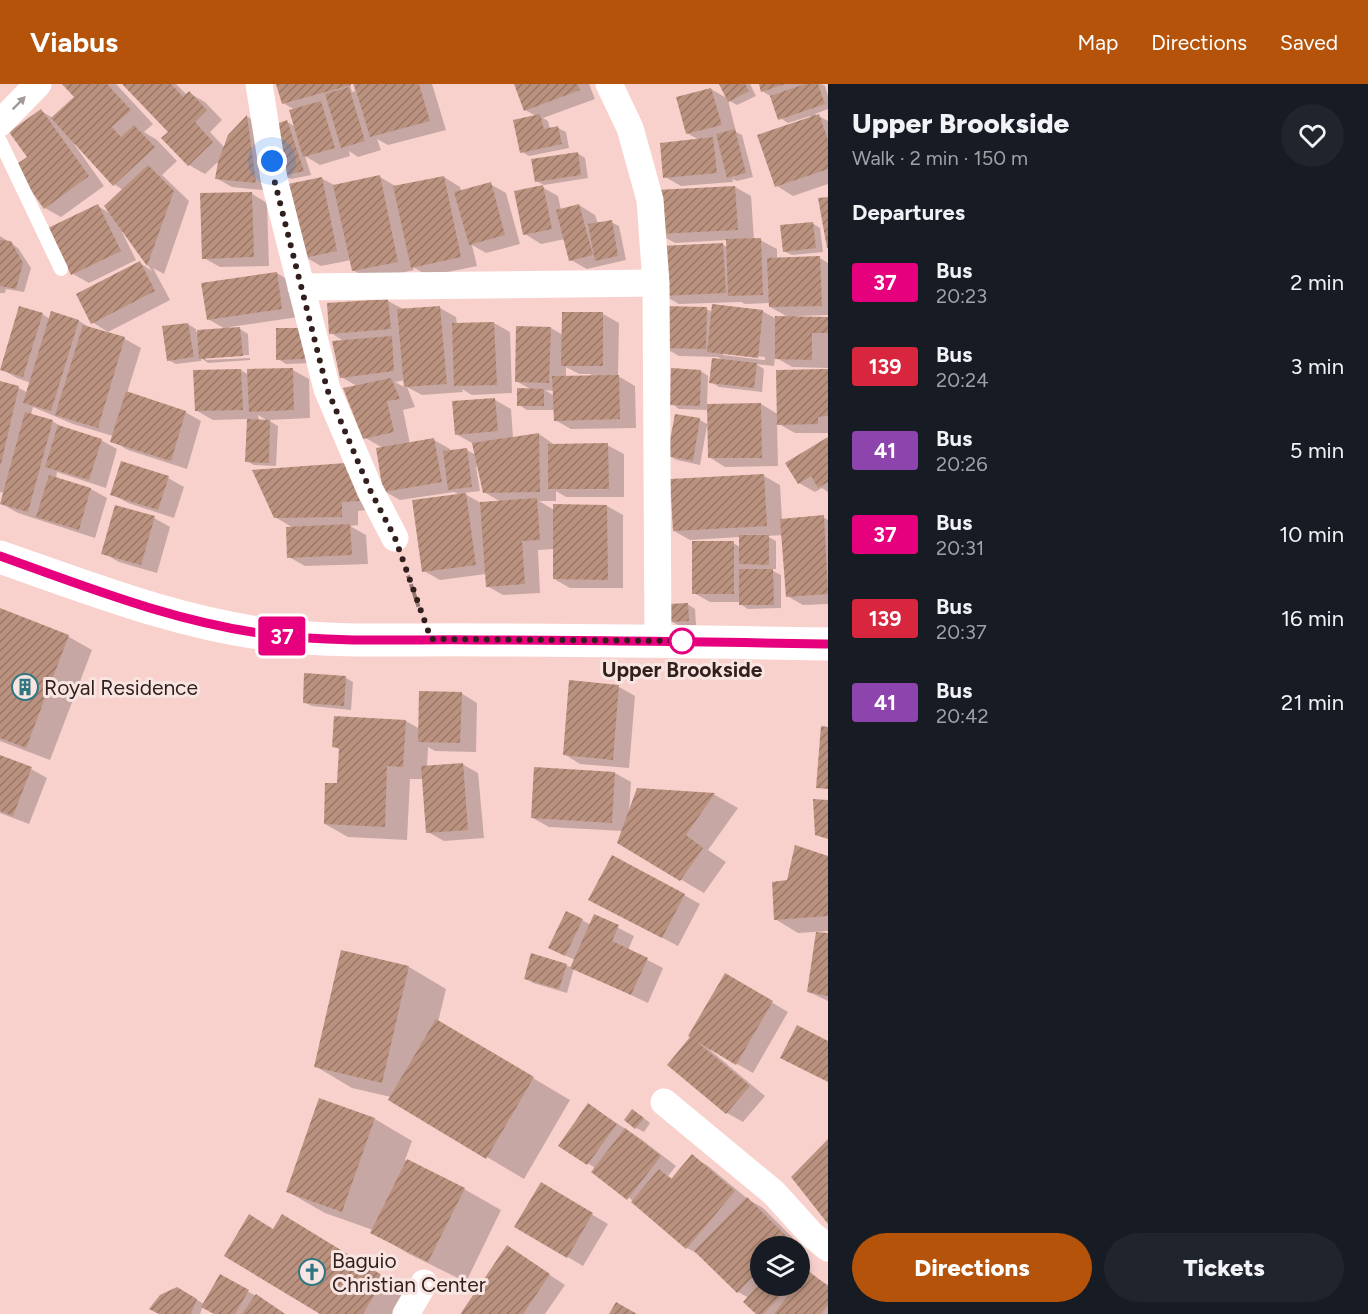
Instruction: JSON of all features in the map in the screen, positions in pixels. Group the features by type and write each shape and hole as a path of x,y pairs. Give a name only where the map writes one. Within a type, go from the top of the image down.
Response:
{"main road":[{"path":"0,556 119,598 199,621 274,635 350,640 828,644"}],"street":[{"path":"0,123 39,84"},
{"path":"259,84 274,179 327,389 370,490 395,538"},
{"path":"609,84 630,128 650,200 656,283 658,641"},
{"path":"301,287 656,283"},
{"path":"664,1102 774,1193 812,1235 828,1248"},
{"path":"406,1314 424,1283"}],"lane":[{"path":"0,141 61,269"}],"path":[{"path":"395,538 431,639"}],"building":[{"path":"62,84 107,84 131,110 112,127 121,137 134,125 155,147 113,186 51,118 74,97"},
{"path":"122,84 171,84 183,97 189,91 207,110 195,122 213,142 188,166 161,138 168,132"},
{"path":"276,84 351,84 351,85 282,104"},
{"path":"354,84 419,84 430,121 370,137"},
{"path":"514,84 577,84 580,90 524,111"},
{"path":"719,84 745,84 749,91 728,102"},
{"path":"759,84 785,84 761,92"},
{"path":"805,84 818,84 825,104 778,120 770,96"},
{"path":"349,87 365,141 341,148 325,94"},
{"path":"711,88 722,125 686,134 676,97"},
{"path":"321,101 335,148 303,157 289,110"},
{"path":"41,109 89,176 44,209 14,166 27,157 9,132"},
{"path":"540,114 544,129 558,126 562,144 520,153 513,120"},
{"path":"819,114 828,140 828,169 775,187 757,135"},
{"path":"247,115 256,183 215,179 218,162 228,135"},
{"path":"287,120 304,171 282,176 276,124"},
{"path":"735,129 746,173 727,178 716,134"},
{"path":"713,137 717,173 663,178 660,143"},
{"path":"578,152 581,175 535,182 531,159"},
{"path":"148,165 174,191 147,266 104,206"},
{"path":"380,175 398,262 352,271 333,185"},
{"path":"444,176 461,257 411,268 393,186"},
{"path":"322,177 337,251 304,258 288,184"},
{"path":"491,182 505,235 469,245 454,192"},
{"path":"543,185 552,229 523,235 514,191"},
{"path":"735,186 738,230 658,234 655,190"},
{"path":"252,192 254,257 202,259 200,193"},
{"path":"828,197 828,248 827,248 818,198"},
{"path":"98,204 121,251 71,275 48,228"},
{"path":"579,204 593,255 569,261 556,210"},
{"path":"612,220 618,256 595,261 588,224"},
{"path":"813,222 816,248 783,252 780,225"},
{"path":"761,238 763,295 728,296 726,239"},
{"path":"0,240 11,241 23,263 16,289 0,286"},
{"path":"723,243 726,293 662,296 660,246"},
{"path":"820,256 822,306 769,307 767,258"},
{"path":"140,261 155,291 91,324 76,294"},
{"path":"277,272 282,309 207,320 201,283"},
{"path":"388,299 391,329 329,334 327,303"},
{"path":"712,304 763,310 758,358 707,352"},
{"path":"19,306 43,313 23,377 0,370"},
{"path":"440,306 447,384 404,387 397,309"},
{"path":"662,306 707,307 706,349 662,348"},
{"path":"51,311 79,320 51,411 23,403"},
{"path":"562,312 603,312 603,366 561,366"},
{"path":"775,316 828,317 828,333 812,333 812,360 775,359"},
{"path":"494,322 497,385 454,386 452,323"},
{"path":"188,323 194,357 167,361 162,326"},
{"path":"83,325 125,337 98,428 55,415"},
{"path":"516,326 551,327 549,383 515,382"},
{"path":"240,327 243,356 199,359 197,330"},
{"path":"276,328 304,328 305,359 276,360"},
{"path":"392,336 394,371 340,378 332,341"},
{"path":"712,358 757,363 754,388 709,383"},
{"path":"293,368 294,410 249,412 247,369"},
{"path":"671,368 701,370 700,406 670,405"},
{"path":"241,369 243,410 195,411 193,370"},
{"path":"828,369 828,416 818,417 818,424 777,425 776,370"},
{"path":"619,375 620,419 554,421 552,376"},
{"path":"391,378 400,399 387,401 394,432 363,439 343,388"},
{"path":"0,381 19,386 1,464 0,464"},
{"path":"517,388 544,389 544,406 517,406"},
{"path":"126,391 186,411 171,461 110,442"},
{"path":"495,398 498,431 455,435 452,401"},
{"path":"761,403 762,458 708,458 707,404"},
{"path":"25,412 53,420 28,512 0,504"},
{"path":"675,414 700,418 693,461 667,456"},
{"path":"247,419 270,420 269,463 245,462"},
{"path":"58,425 102,439 89,480 45,467"},
{"path":"539,433 540,492 483,493 472,443"},
{"path":"828,437 828,482 818,488 811,476 798,484 785,463"},
{"path":"434,438 442,482 383,492 376,448"},
{"path":"608,443 609,489 548,489 548,444"},
{"path":"467,448 472,487 448,490 443,451"},
{"path":"121,461 169,476 158,510 110,495"},
{"path":"346,463 360,501 342,502 342,517 274,518 252,470"},
{"path":"764,474 767,526 673,531 670,479"},
{"path":"49,475 91,488 79,530 36,517"},
{"path":"466,493 476,565 422,572 412,500"},
{"path":"537,498 540,540 522,541 525,584 486,587 480,502"},
{"path":"553,504 607,505 608,580 553,579"},
{"path":"115,505 155,516 141,565 101,554"},
{"path":"824,515 828,594 786,597 780,519"},
{"path":"350,524 352,555 287,558 286,527"},
{"path":"739,535 769,535 769,565 739,564"},
{"path":"692,541 734,541 734,594 692,594"},
{"path":"739,569 773,569 774,605 739,605"},
{"path":"688,603 689,621 669,622 668,604"},
{"name":"Royal Residence","path":"0,608 69,635 26,748 0,738"},
{"path":"304,673 346,676 344,706 303,703"},
{"path":"569,680 619,685 613,760 563,755"},
{"path":"419,691 462,692 460,743 418,742"},
{"path":"334,716 406,720 403,767 387,766 385,827 324,824 325,783 337,783 339,748 332,747"},
{"path":"821,726 828,727 828,789 816,788"},
{"path":"0,755 32,767 13,816 0,811"},
{"path":"463,763 468,830 426,833 421,766"},
{"path":"534,767 615,772 612,823 531,818"},
{"path":"637,788 715,793 686,835 703,848 680,881 617,843"},
{"path":"813,799 828,800 828,839 815,835"},
{"path":"795,845 828,856 828,916 774,920 772,882 787,880"},
{"path":"612,855 685,894 662,938 588,900"},
{"path":"566,911 583,919 565,956 548,948"},
{"path":"594,914 619,925 612,941 648,958 631,995 570,968"},
{"path":"816,932 828,933 828,996 807,992"},
{"path":"341,950 409,966 382,1083 314,1067"},
{"path":"531,953 567,964 559,989 524,979"},
{"path":"725,973 773,1001 736,1065 696,1041 750,1086 726,1114 667,1065 690,1037 688,1036"},
{"path":"436,1019 534,1077 486,1159 388,1100"},
{"path":"797,1025 828,1041 828,1082 780,1058"},
{"path":"319,1098 375,1118 342,1212 286,1192"},
{"path":"588,1103 617,1124 587,1165 558,1146"},
{"path":"632,1109 644,1118 635,1129 624,1120"},
{"path":"625,1128 661,1156 627,1200 591,1172"},
{"path":"828,1139 828,1224 791,1177"},
{"path":"692,1154 735,1191 686,1249 631,1202 659,1169 671,1179"},
{"path":"407,1159 465,1188 428,1262 370,1233"},
{"path":"541,1182 593,1213 567,1258 514,1227"},
{"path":"747,1197 786,1236 750,1236 750,1279 737,1293 694,1251"},
{"path":"249,1214 273,1229 282,1214 385,1277 363,1314 320,1314 224,1256"},
{"path":"507,1245 550,1274 523,1314 462,1314 461,1313"},
{"path":"810,1272 828,1286 828,1305 821,1314 774,1314 788,1296 810,1296"},
{"path":"220,1274 249,1290 235,1314 214,1314 201,1307"},
{"path":"177,1287 197,1299 191,1314 159,1314 149,1309 160,1295"},
{"path":"256,1294 285,1314 242,1314"},
{"path":"750,1294 750,1296 780,1296 763,1314 756,1314 743,1302"},
{"path":"616,1302 637,1314 609,1314"}],"bus line":[{"name":"37","path":"0,556 119,598 189,619 274,635 350,640 828,644"}],"place":[{"name":"Upper Brookside","path":"682,641"},
{"name":"Royal Residence","path":"25,687"},
{"name":"Baguio Christian Center","path":"312,1272"}],"route":[{"path":"272,161 274,179 327,389 370,490 395,538 431,639 682,641"}]}
